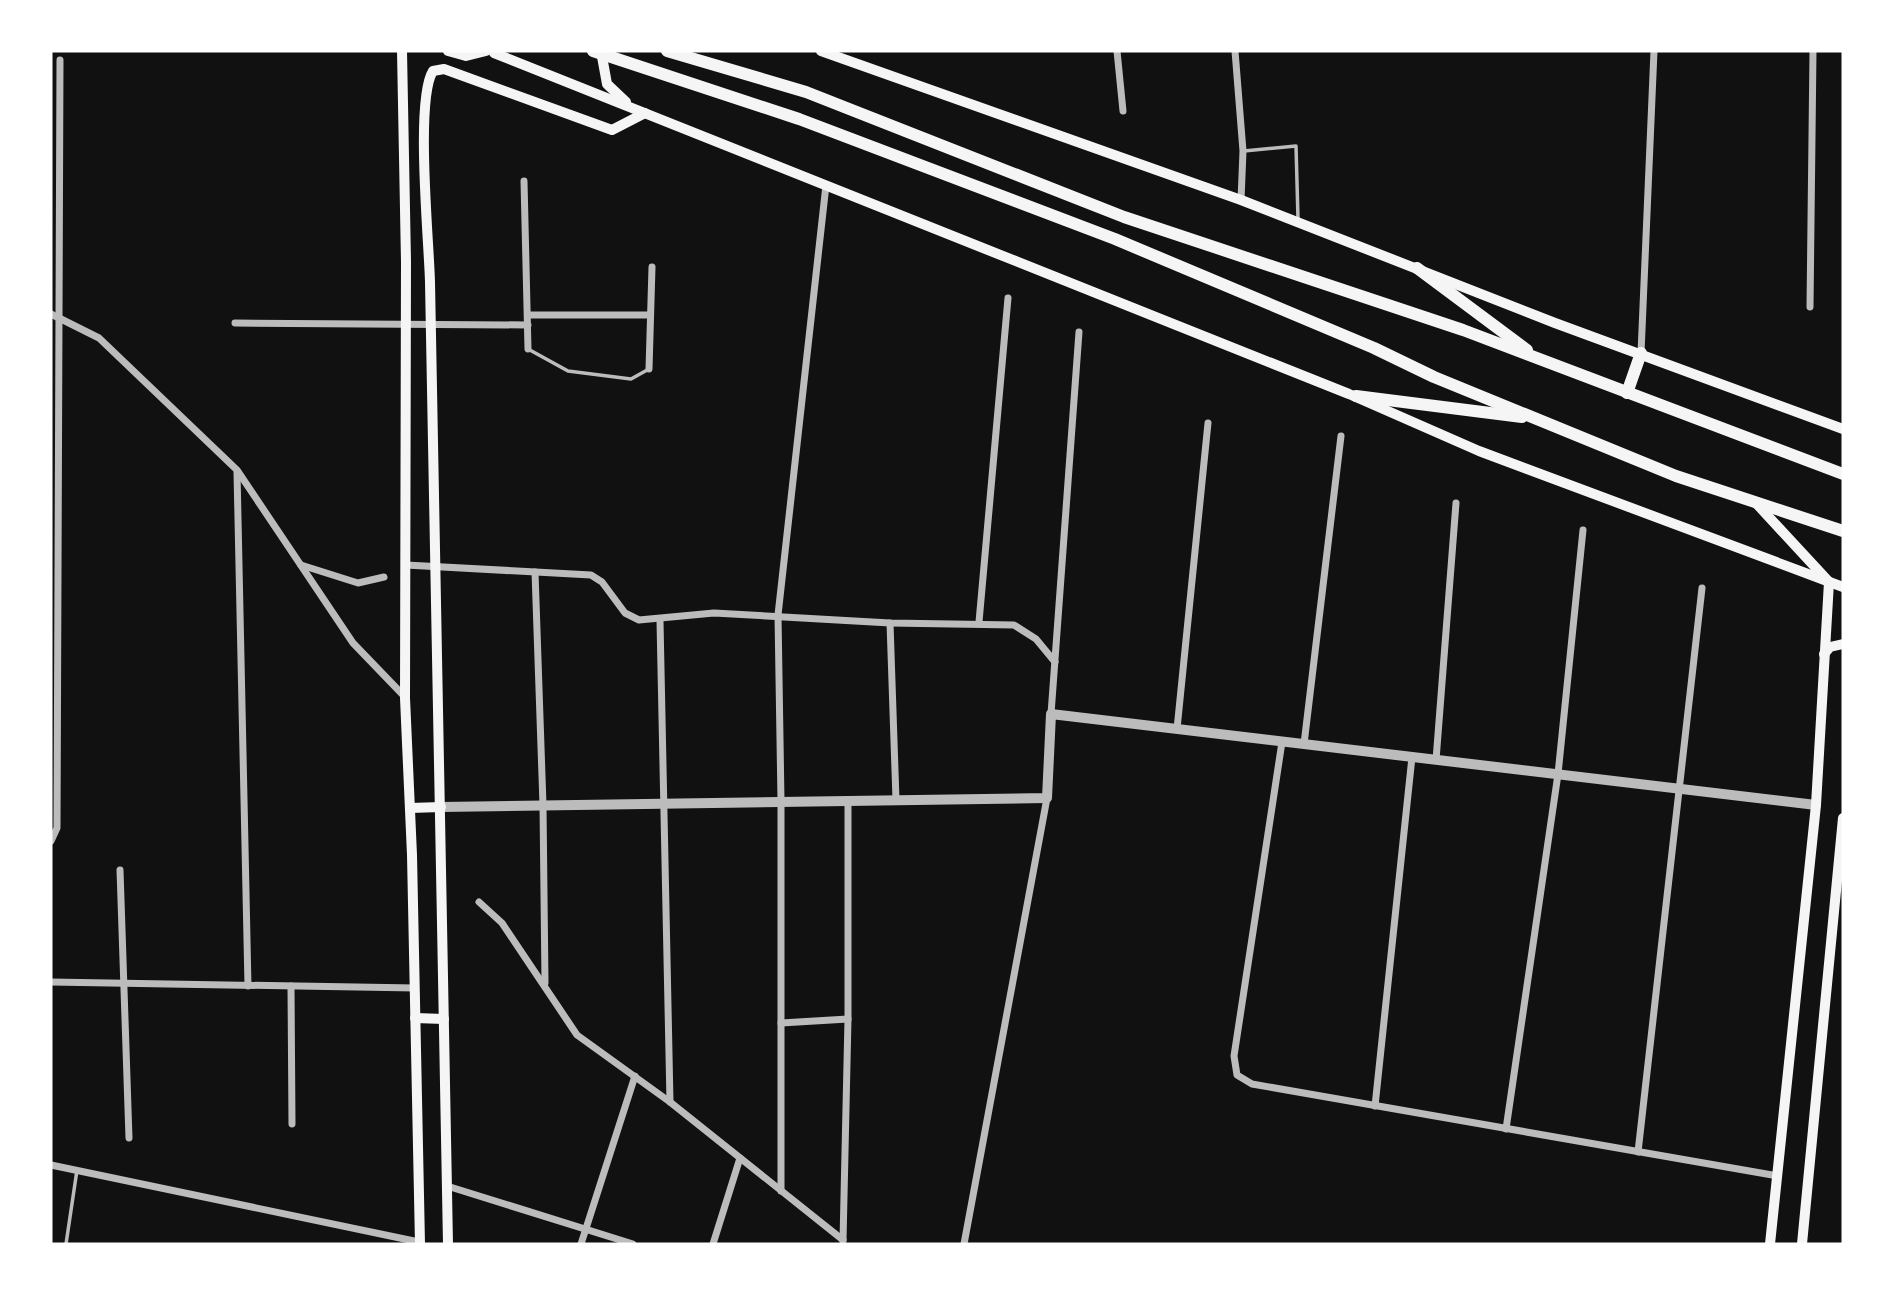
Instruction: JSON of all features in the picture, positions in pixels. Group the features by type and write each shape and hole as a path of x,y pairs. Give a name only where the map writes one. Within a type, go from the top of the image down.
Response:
{"main road":[{"path":"402,51 406,323 405,698 415,988 419,1243"},
{"path":"448,51 466,56 509,51"},
{"path":"593,51 799,119 1115,239 1374,348 1434,377 1676,476 1843,531"},
{"path":"601,51 607,84 619,98 645,113"},
{"path":"667,51 806,92 1124,217 1463,330 1843,474"},
{"path":"821,51 1298,221 1843,429"},
{"path":"489,52 1356,396 1479,451 1843,587"},
{"path":"448,1244 432,323 425,91 433,71 444,68 612,130 645,113"},
{"path":"1417,268 1541,361"},
{"path":"1627,393 1641,353"},
{"path":"1356,396 1542,420"},
{"path":"1755,502 1829,582 1816,805 1770,1244"},
{"path":"1824,654 1830,647 1843,644"},
{"path":"410,808 441,807"},
{"path":"1802,1244 1843,818"},
{"path":"415,1018 444,1019"}],"street":[{"path":"1117,51 1123,111"},
{"path":"1235,51 1243,151 1241,200"},
{"path":"1641,353 1654,51"},
{"path":"1810,307 1813,51"},
{"path":"51,841 57,828 62,320 60,60"},
{"path":"524,181 528,349"},
{"path":"781,1191 778,615 826,185"},
{"path":"649,369 652,267"},
{"path":"979,622 1008,298"},
{"path":"51,314 99,338 237,470 353,643 405,698"},
{"path":"528,315 649,315"},
{"path":"235,323 528,325"},
{"path":"964,1244 1047,798 1079,332"},
{"path":"1177,729 1209,423"},
{"path":"1304,744 1340,436"},
{"path":"237,470 248,986"},
{"path":"1436,760 1456,503"},
{"path":"1506,1129 1558,774 1583,530"},
{"path":"300,565 358,583 384,577"},
{"path":"406,565 591,575 602,582 631,617 660,621 714,613 890,623 979,622 1014,625 1036,639 1055,662"},
{"path":"535,572 543,805 545,984"},
{"path":"1638,1152 1702,588"},
{"path":"660,621 670,1102"},
{"path":"890,623 896,800"},
{"path":"1051,714 1816,805"},
{"path":"1282,742 1234,1056 1237,1075 1252,1084 1778,1176"},
{"path":"1375,1106 1412,757"},
{"path":"441,807 1047,798"},
{"path":"842,1242 848,1019 848,801"},
{"path":"120,870 129,1138"},
{"path":"479,902 502,923 577,1035 670,1102 842,1242"},
{"path":"51,982 415,988"},
{"path":"291,986 292,1125"},
{"path":"781,1023 848,1019"},
{"path":"581,1244 635,1076"},
{"path":"713,1244 740,1158"},
{"path":"51,1165 419,1243"},
{"path":"447,1185 633,1244"}],"lane":[{"path":"1243,151 1296,146 1298,221"},
{"path":"528,349 568,371 631,379 649,369"},
{"path":"66,1244 77,1170"}]}
